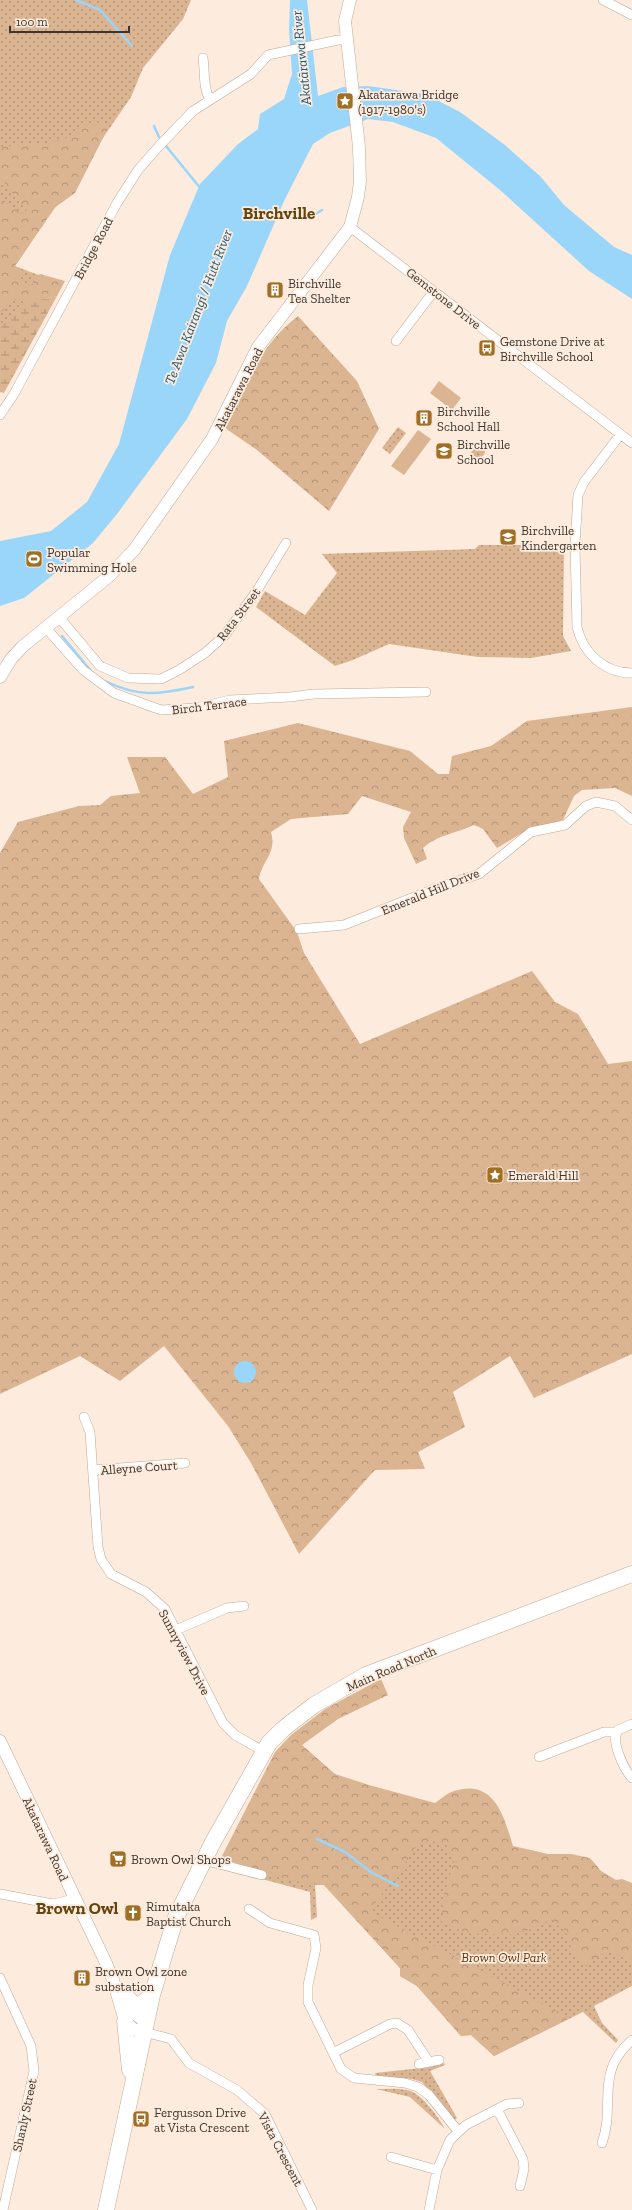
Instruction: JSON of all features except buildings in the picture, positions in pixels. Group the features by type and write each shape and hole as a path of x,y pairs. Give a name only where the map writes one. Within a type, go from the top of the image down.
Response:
{"highway":[{"name":"Main Road North","path":"106,2210 152,1995 176,1917 203,1860 263,1751 284,1728 314,1705 366,1675 632,1574"},
{"path":"124,1994 132,2003 137,2005 143,2003 152,1995"},
{"path":"125,2021 131,2092"}],"street":[{"name":"Akatarawa Road","path":"0,677 11,659 118,568 141,540 212,439 258,347 350,227 358,197 359,147 345,21 350,0"},
{"path":"603,0 632,14"},
{"name":"Bridge Road","path":"0,416 14,394 113,209 138,170 193,111 251,74 265,57 274,53 323,43 347,40"},
{"path":"203,58 206,76 205,92 210,99"},
{"name":"Gemstone Drive","path":"350,227 632,443"},
{"path":"396,341 434,291"},
{"path":"620,435 584,482 578,495 575,546 577,627 580,639 584,646 601,664 614,670 632,673"},
{"name":"Rata Street","path":"59,617 100,666 128,678 161,679 205,653 225,635 258,589 286,543"},
{"name":"Birch Terrace","path":"46,628 83,670 114,693 161,710 196,708 230,700 290,697 314,694 426,692"},
{"name":"Emerald Hill Drive","path":"299,928 344,925 437,888 479,874 531,832 565,825 586,806 596,802 615,806 632,820"},
{"name":"Sunnyview Drive","path":"84,1417 90,1432 98,1547 101,1559 111,1574 156,1599 165,1609 223,1723 235,1735 263,1751"},
{"name":"Alleyne Court","path":"93,1470 185,1463"},
{"path":"176,1630 227,1608 244,1606"},
{"path":"539,1757 604,1732 616,1732 621,1728 632,1724"},
{"path":"616,1732 618,1751 625,1769 632,1778"},
{"name":"Akatarawa Road","path":"0,1741 113,1980 125,2021"},
{"path":"203,1860 262,1875"},
{"path":"0,1896 53,1904 74,1899"},
{"path":"249,1909 270,1923 314,1935 316,1948 308,1997 310,2005 341,2069 350,2076 359,2079 405,2083 421,2089 433,2100 458,2131"},
{"name":"Shanly Street","path":"0,1978 31,2046 34,2071 3,2210"},
{"name":"Akatarawa Road","path":"113,1980 124,1994 130,2008 145,2026"},
{"path":"125,2021 133,2029 145,2026"},
{"path":"333,2053 390,2024 397,2023 408,2030 424,2063 439,2060"},
{"name":"Vista Crescent","path":"145,2026 171,2039 189,2063 238,2090 261,2110 279,2140 312,2210"},
{"path":"602,2143 608,2128 607,2086 610,2072 623,2048 632,2040"},
{"path":"429,2210 438,2170 446,2147 458,2131 466,2125 507,2104 519,2103"},
{"path":"497,2109 523,2159 524,2169 520,2186"},
{"path":"391,2158 438,2170"}],"green space":[{"path":"0,0 191,0 183,19 143,68 131,97 15,266 54,281 0,391"},
{"path":"105,121 105,134 75,193 54,208 15,266 23,271 14,279 22,281 27,287 34,283 35,277 40,274 65,281 57,296 46,299 11,300 0,314 0,198 36,223 0,177 0,147 45,143 70,137 82,126"},
{"path":"57,296 4,393 0,392 0,325 29,299 46,299"},
{"path":"298,316 357,381 379,429 329,511 257,450 225,428 246,382 263,353 285,327"},
{"path":"439,381 461,398 452,410 430,393"},
{"path":"398,427 406,433 390,454 382,448"},
{"path":"418,430 431,439 404,475 391,466"},
{"path":"478,442 484,446 485,453 477,464 468,457"},
{"path":"479,545 564,545 563,636 571,651 531,658 478,657 389,644 353,660 335,666 256,607 265,591 305,615 337,573 322,554 475,549"},
{"path":"632,707 632,796 615,788 582,790 574,796 563,820 527,830 497,848 483,829 474,825 434,840 423,848 427,859 416,864 404,838 403,827 411,812 362,796 348,814 291,819 271,832 271,852 263,867 259,879 297,932 304,953 360,1044 532,971 555,1002 578,1014 608,1064 632,1061 632,1354 534,1398 510,1356 453,1392 465,1427 418,1452 425,1469 375,1470 299,1554 251,1463 228,1426 164,1346 120,1381 80,1356 0,1394 0,853 18,822 79,806 100,805 111,796 140,793 127,757 165,757 193,794 228,777 224,741 298,723 410,751 438,774 449,774 452,756 491,746 527,721"},
{"name":"Brown Owl Park","path":"381,1679 388,1695 338,1719 302,1745 335,1774 435,1803 454,1791 468,1788 479,1790 488,1795 495,1802 506,1823 513,1846 548,1854 571,1854 590,1858 601,1871 616,1880 622,1879 632,1883 632,1960 607,1951 587,1966 579,1959 571,1947 565,1930 549,1920 537,1928 508,1935 467,1933 442,1923 443,1898 454,1861 446,1845 431,1841 415,1848 401,1870 369,1911 570,2018 494,2056 471,2035 461,2036 417,1986 400,1976 400,1968 324,1885 285,1879 221,1858 275,1752 291,1735 325,1709"},
{"name":"Brown Owl Park","path":"474,1832 632,1944 632,1986 594,2006 602,2023 618,2040 616,2043 583,2012 494,2056 471,2035 461,2036 417,1986 400,1976 400,1968 324,1885 315,1885 317,1917 311,1920 310,1892 262,1879 264,1872 221,1858"},
{"path":"444,2063 445,2065 430,2071 457,2118 454,2121 422,2082 412,2079 376,2076 375,2073 431,2067"},
{"path":"376,2089 407,2090 418,2095 429,2106 445,2129 410,2097"}],"water":[{"path":"290,0 307,0 318,96 343,87 368,86 425,94 460,112 505,145 541,177 564,205 614,247 632,255 632,299 589,271 500,190 436,138 393,122 368,119 330,133 313,144 285,199 247,286 227,321 216,363 187,419 117,514 93,543 24,598 0,606 0,541 51,531 87,502 119,444 170,255 200,184 238,144 258,129 260,114 284,99 292,74 289,30"},
{"path":"245,1361 253,1364 256,1372 253,1380 245,1383 237,1380 234,1372 237,1364"}],"waterway":[{"path":"76,0 100,10 132,46"},
{"path":"154,126 159,137"},
{"path":"166,146 201,189"},
{"path":"305,220 322,210"},
{"path":"291,213 298,216"},
{"path":"62,636 91,671"},
{"path":"105,681 128,690 148,693 169,692 193,687"},
{"path":"317,1839 345,1852 372,1873 398,1886"}],"place":[{"name":"Akatarawa Bridge (1917-1980's)","path":"345,101"},
{"name":"Birchville Tea Shelter","path":"275,290"},
{"name":"Gemstone Drive at Birchville School","path":"487,348"},
{"name":"Birchville School Hall","path":"424,418"},
{"name":"Birchville School","path":"444,451"},
{"name":"Birchville Kindergarten","path":"508,537"},
{"name":"Popular Swimming Hole","path":"34,559"},
{"name":"Emerald Hill","path":"495,1175"},
{"name":"Brown Owl Shops","path":"118,1859"},
{"name":"Rimutaka Baptist Church","path":"133,1913"},
{"name":"Brown Owl zone substation","path":"82,1978"},
{"name":"Fergusson Drive at Vista Crescent","path":"141,2119"}],"district":[{"name":"Birchville","path":"279,213"},
{"name":"Brown Owl","path":"77,1908"}],"water label":[{"name":"Akatārawa River","path":"301,58"},
{"name":"Te Awa Kairangi / Hutt River","path":"198,307"}]}
